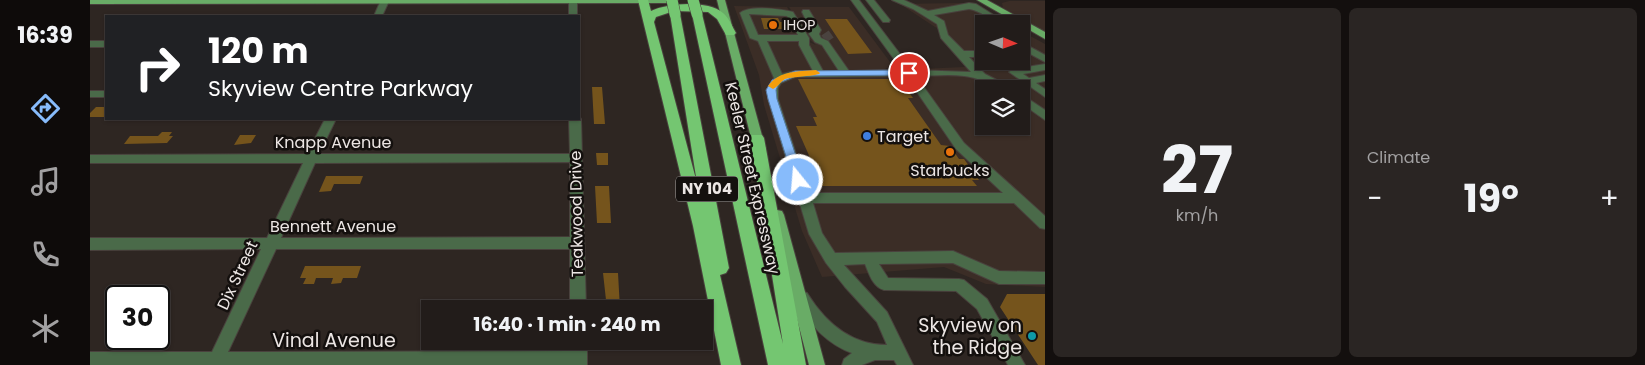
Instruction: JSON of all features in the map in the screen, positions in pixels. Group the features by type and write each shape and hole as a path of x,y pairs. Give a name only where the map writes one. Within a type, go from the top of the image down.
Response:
{"highway":[{"path":"643,0 703,233 731,365"},
{"name":"NY 104","path":"674,5 737,365"},
{"name":"Keeler Street Expressway","path":"695,7 778,365"},
{"path":"648,24 651,15 658,10 703,8 718,14 730,33"},
{"path":"757,138 796,365"}],"main road":[{"path":"90,1 643,0 674,5"},
{"path":"721,0 817,365"},
{"path":"981,0 1006,15"},
{"path":"1030,28 1045,36"}],"street":[{"path":"855,0 960,146 1045,224"},
{"path":"870,0 886,20"},
{"path":"896,0 916,4 925,14 940,23 944,36 981,76"},
{"path":"379,15 386,1"},
{"path":"573,1 573,15"},
{"path":"925,14 973,7 988,15"},
{"path":"804,38 755,38 745,15 746,12 788,13 804,38 804,45 819,72"},
{"path":"806,12 824,36 845,72"},
{"path":"760,38 778,79"},
{"path":"90,44 105,44"},
{"path":"1040,53 1045,59"},
{"path":"961,54 975,54"},
{"path":"1026,80 1014,72 1045,67"},
{"path":"902,358 882,316 831,259 816,234 773,99 772,87 778,79 795,74 819,72 964,73 981,76 990,80"},
{"path":"1030,82 1043,86"},
{"path":"1030,82 1043,86"},
{"path":"90,94 105,94"},
{"path":"1030,104 1045,116"},
{"name":"Dix Street","path":"215,362 330,120"},
{"name":"Teakwood Drive","path":"575,120 578,300"},
{"name":"Knapp Avenue","path":"90,159 576,158"},
{"path":"804,198 1017,198"},
{"name":"Bennett Avenue","path":"90,244 577,243"},
{"path":"831,259 954,258 995,276 1007,278 1045,278"},
{"path":"869,259 877,276 884,284 959,285 982,304 1017,365"},
{"path":"795,285 808,308 822,326 854,346 902,358"},
{"path":"850,365 855,360 874,352"},
{"name":"Vinal Avenue","path":"90,360 579,362"}],"shaded area":[{"path":"1009,1 1045,1 1045,32 1030,23 1030,15 1015,15 1003,8 1002,3"},
{"path":"960,3 980,6 994,15 975,15 975,70 1030,70 1030,36 1045,44 1045,287 986,284 944,267 822,277 802,231 764,105 759,75 734,6 787,7 809,42 816,45 810,40 789,7 849,7 893,66 885,69 965,67 938,29 900,4"}],"building":[{"name":"IHOP","path":"761,18 778,18 780,22 784,22 787,29 764,29"},
{"path":"825,19 847,19 872,53 848,54"},
{"name":"Target","path":"798,79 893,79 896,84 903,84 913,98 908,98 941,145 950,146 959,159 964,159 979,180 972,180 977,186 816,186 805,160 811,160 796,126 817,126 813,117 817,117"},
{"path":"592,87 602,87 605,124 594,124"},
{"path":"96,107 105,107 105,117 90,117 90,113"},
{"path":"162,132 172,132 169,136 173,136 167,143 124,144 130,136 158,136"},
{"path":"240,135 256,135 251,143 234,145"},
{"path":"596,153 608,153 608,165 597,165"},
{"path":"326,176 363,176 360,184 334,184 331,191 319,192"},
{"path":"595,186 609,186 611,223 597,223"},
{"path":"305,266 361,266 357,278 343,278 341,283 331,284 333,278 316,278 314,284 303,284 306,278 300,278"},
{"path":"603,273 618,273 620,300 606,300"},
{"name":"Skyview on the Ridge","path":"1007,294 1045,294 1045,365 1038,365 1000,307"}],"tunnel":[{"path":"825,33 830,40"}],"slow traffic":[{"path":"773,86 778,79 787,76 816,73"}],"place":[{"name":"IHOP","path":"773,25"},
{"name":"Target","path":"867,136"},
{"name":"Starbucks","path":"950,152"},
{"name":"Skyview on the Ridge","path":"1032,336"}],"route":[{"path":"798,180 771,90 778,79 795,74 819,72 909,73"}]}
